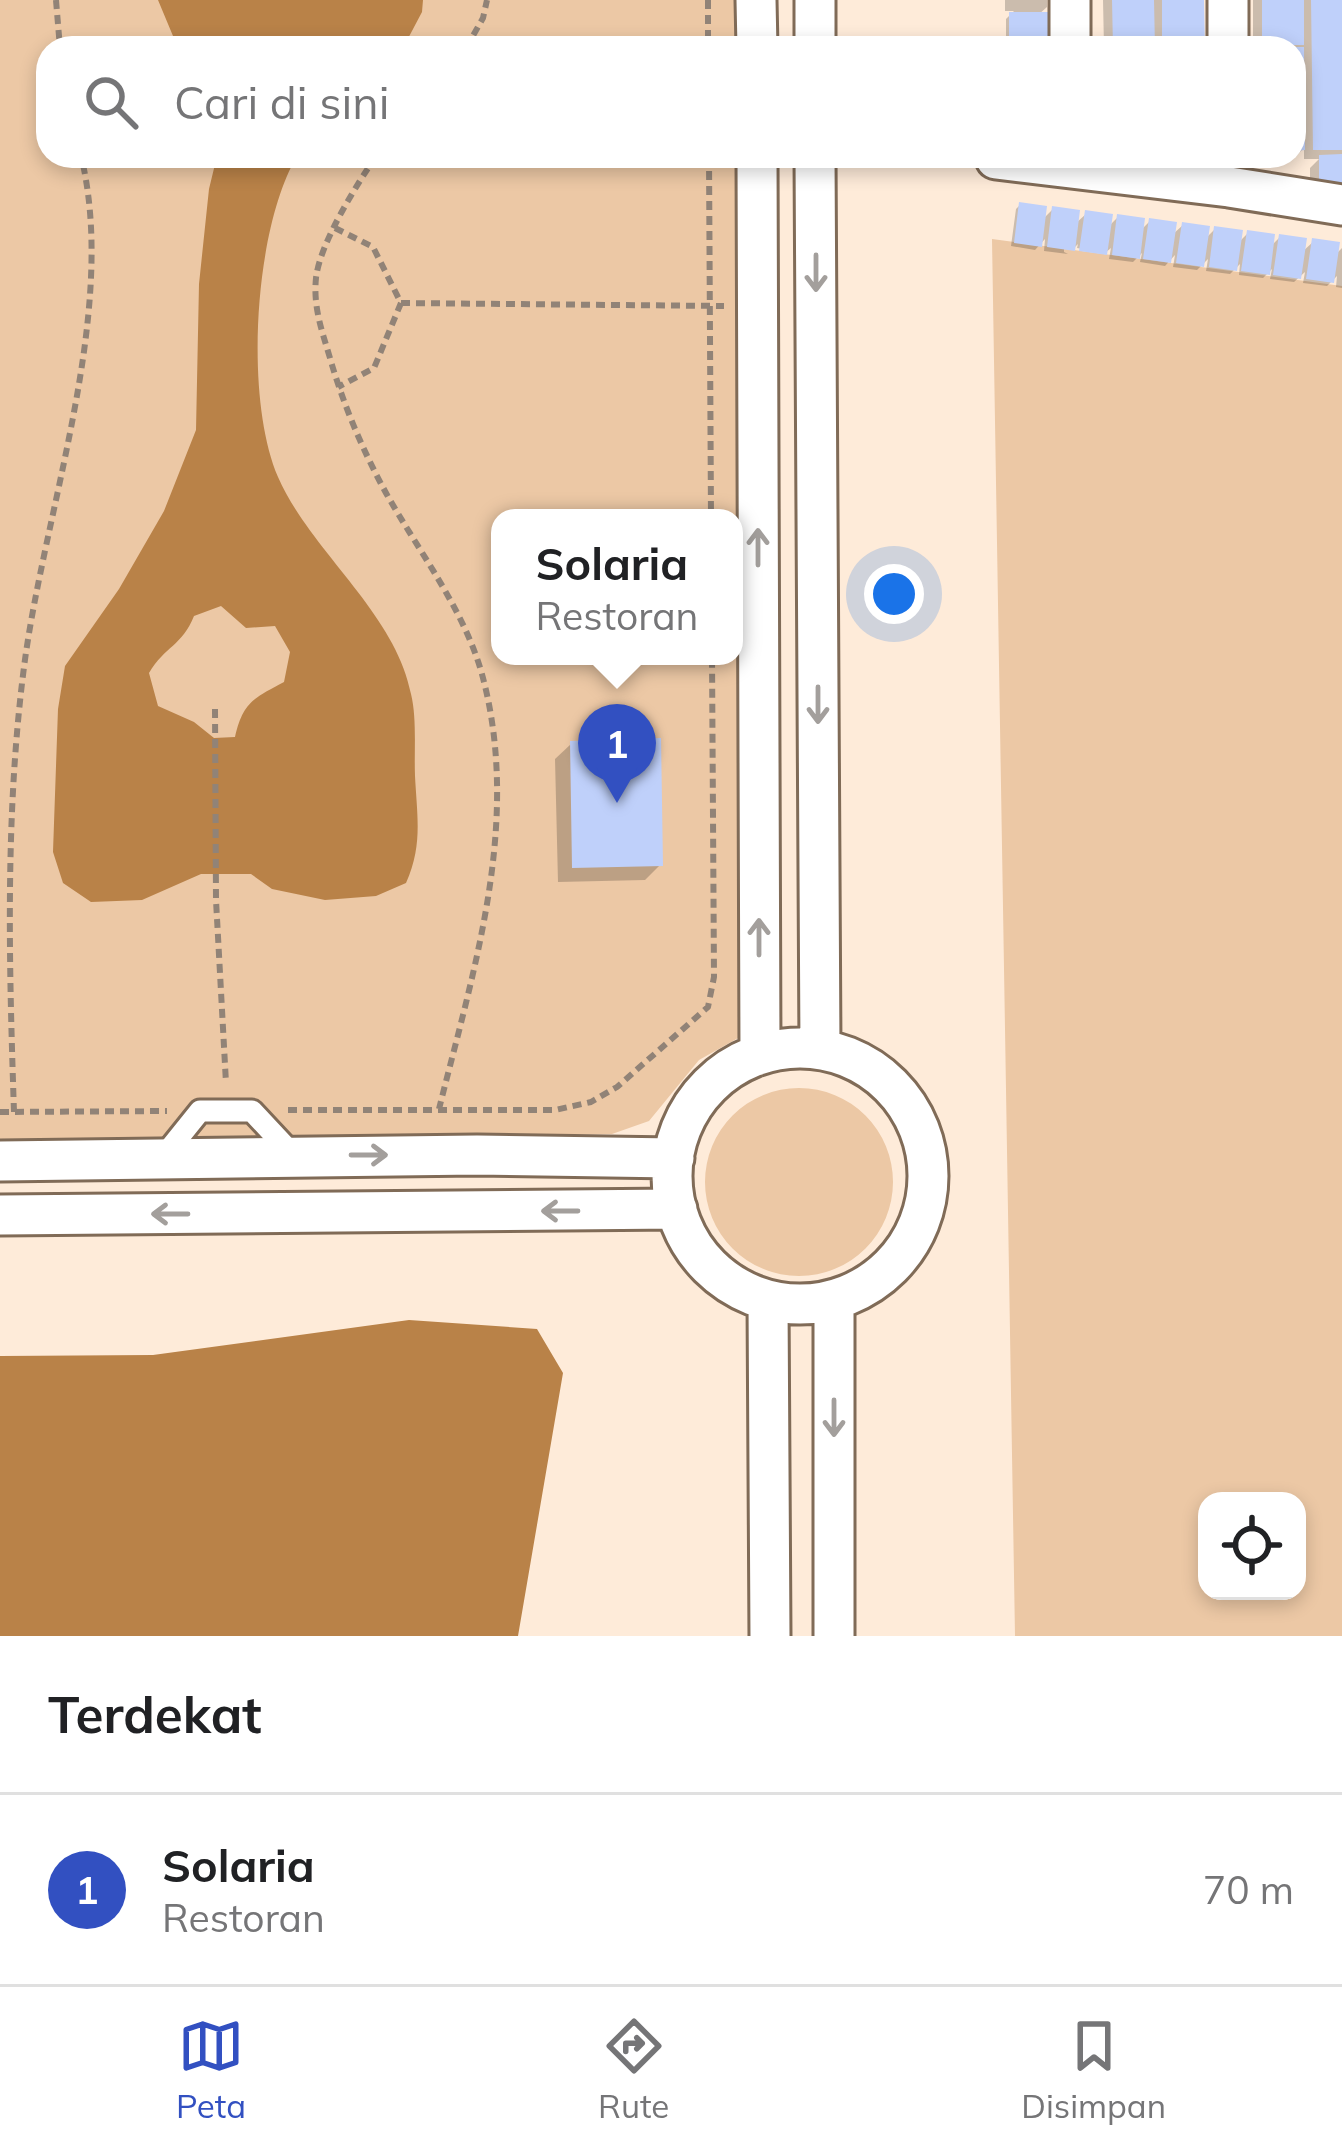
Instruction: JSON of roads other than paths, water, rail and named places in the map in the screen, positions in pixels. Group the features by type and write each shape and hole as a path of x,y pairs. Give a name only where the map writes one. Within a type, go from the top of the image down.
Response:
{"street":[{"path":"757,0 757,36"},
{"path":"814,0 815,36"},
{"path":"1070,0 1070,36"},
{"path":"1228,0 1228,36"},
{"path":"757,168 760,1054"},
{"path":"815,168 820,1048"},
{"path":"1159,168 1229,172 1342,205"},
{"path":"820,1048 851,1058 901,1096 918,1124 927,1155 928,1187 908,1246 863,1289 834,1300 801,1305 768,1301 737,1289 710,1268 689,1241 676,1209 674,1158 688,1113 718,1077 760,1054 820,1048"},
{"path":"0,1161 163,1156 674,1158"},
{"path":"0,1215 676,1209"},
{"path":"834,1300 834,1636"},
{"path":"768,1301 770,1636"}],"lane":[{"path":"163,1156 200,1111 252,1111 294,1156"}],"place":[{"name":"Solaria","path":"617,803"}]}
